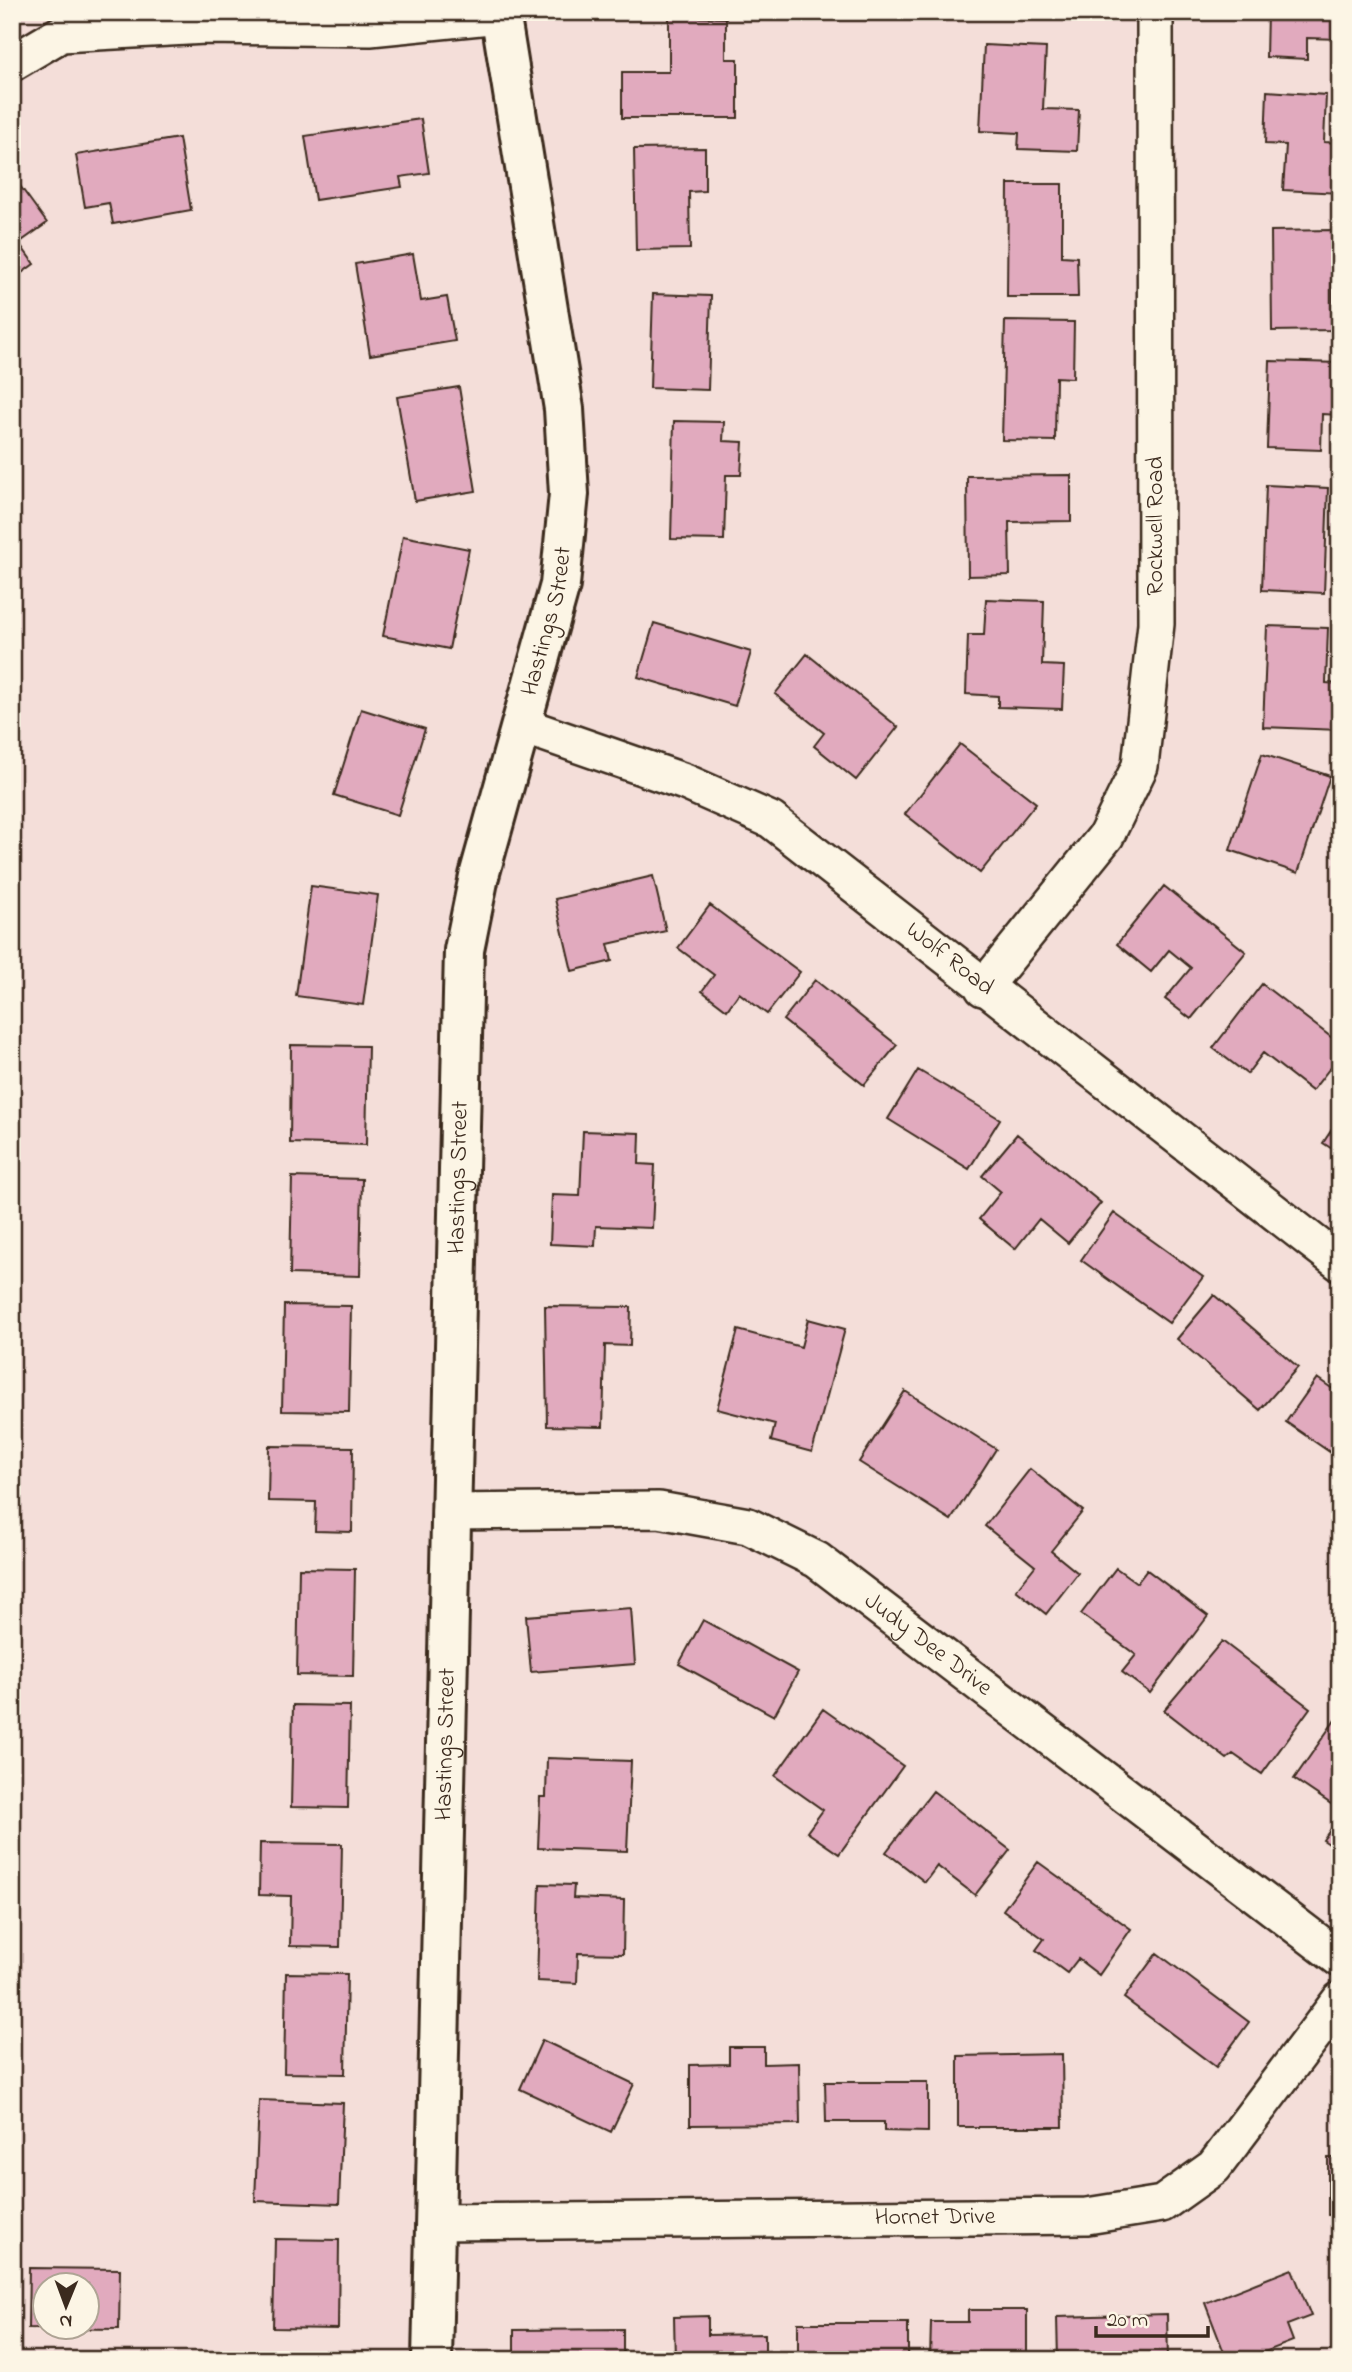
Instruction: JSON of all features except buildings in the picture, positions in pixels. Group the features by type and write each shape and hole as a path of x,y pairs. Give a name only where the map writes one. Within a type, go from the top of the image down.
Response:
{"street":[{"name":"Rockwell Road","path":"983,988 1106,836 1140,766 1156,624 1156,12"},
{"path":"12,63 61,34 205,26 370,28 500,14"},
{"name":"Hastings Street","path":"432,2360 464,950 479,876 559,585 569,494 564,410 500,14"},
{"name":"Wolf Road","path":"521,725 685,782 771,820 983,988 1340,1263"},
{"name":"Judy Dee Drive","path":"450,1512 659,1510 748,1526 817,1560 1340,1959"},
{"name":"Hornet Drive","path":"435,2222 1087,2217 1162,2204 1214,2167 1340,2000"}]}
